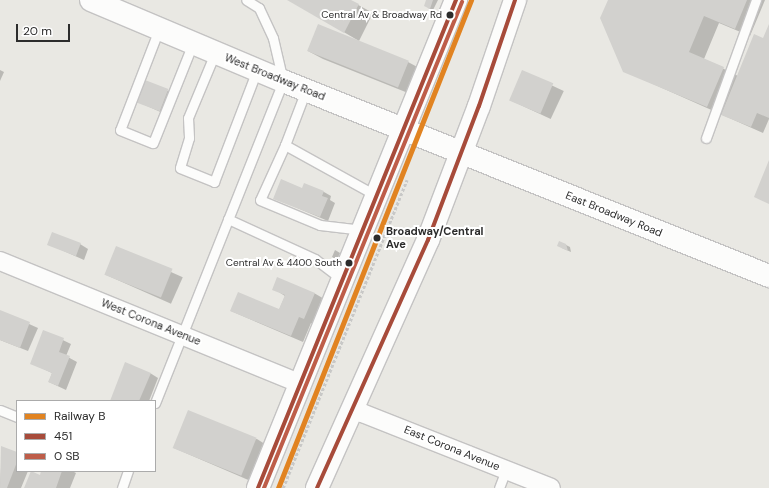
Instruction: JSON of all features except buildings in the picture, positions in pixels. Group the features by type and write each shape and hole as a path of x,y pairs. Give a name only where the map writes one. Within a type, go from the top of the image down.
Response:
{"main road":[{"name":"West Broadway Road","path":"91,0 215,53 460,152"},
{"path":"258,488 456,0"},
{"path":"317,488 428,240 460,152 479,106 515,0"},
{"name":"East Broadway Road","path":"460,152 769,276"}],"street":[{"name":"West Corona Avenue","path":"0,261 301,384"},
{"name":"East Corona Avenue","path":"353,407 551,488"}],"lane":[{"path":"156,400 283,81 273,38 259,8 246,0"},
{"path":"706,138 756,0"},
{"path":"159,29 120,130 153,143 193,43"},
{"path":"215,53 188,118 189,138 180,168 214,182 257,70"},
{"path":"306,90 285,145 260,200 320,225 363,230"},
{"path":"285,145 377,196"},
{"path":"228,220 315,259 343,280"},
{"path":"0,410 16,417"},
{"path":"499,488 506,470"},
{"path":"122,488 128,472"}],"path":[{"path":"283,488 407,180"}],"rail line":[{"name":"B","path":"278,488 471,0"}],"transit line":[{"name":"451","path":"258,488 456,0"},
{"name":"451","path":"317,488 428,240 479,106 515,0"},
{"path":"264,488 462,2"}],"place":[{"name":"Central Av & Broadway Rd","path":"450,15"},
{"name":"Broadway/Central Ave","path":"377,238"},
{"name":"Central Av & 4400 South","path":"349,263"}]}
